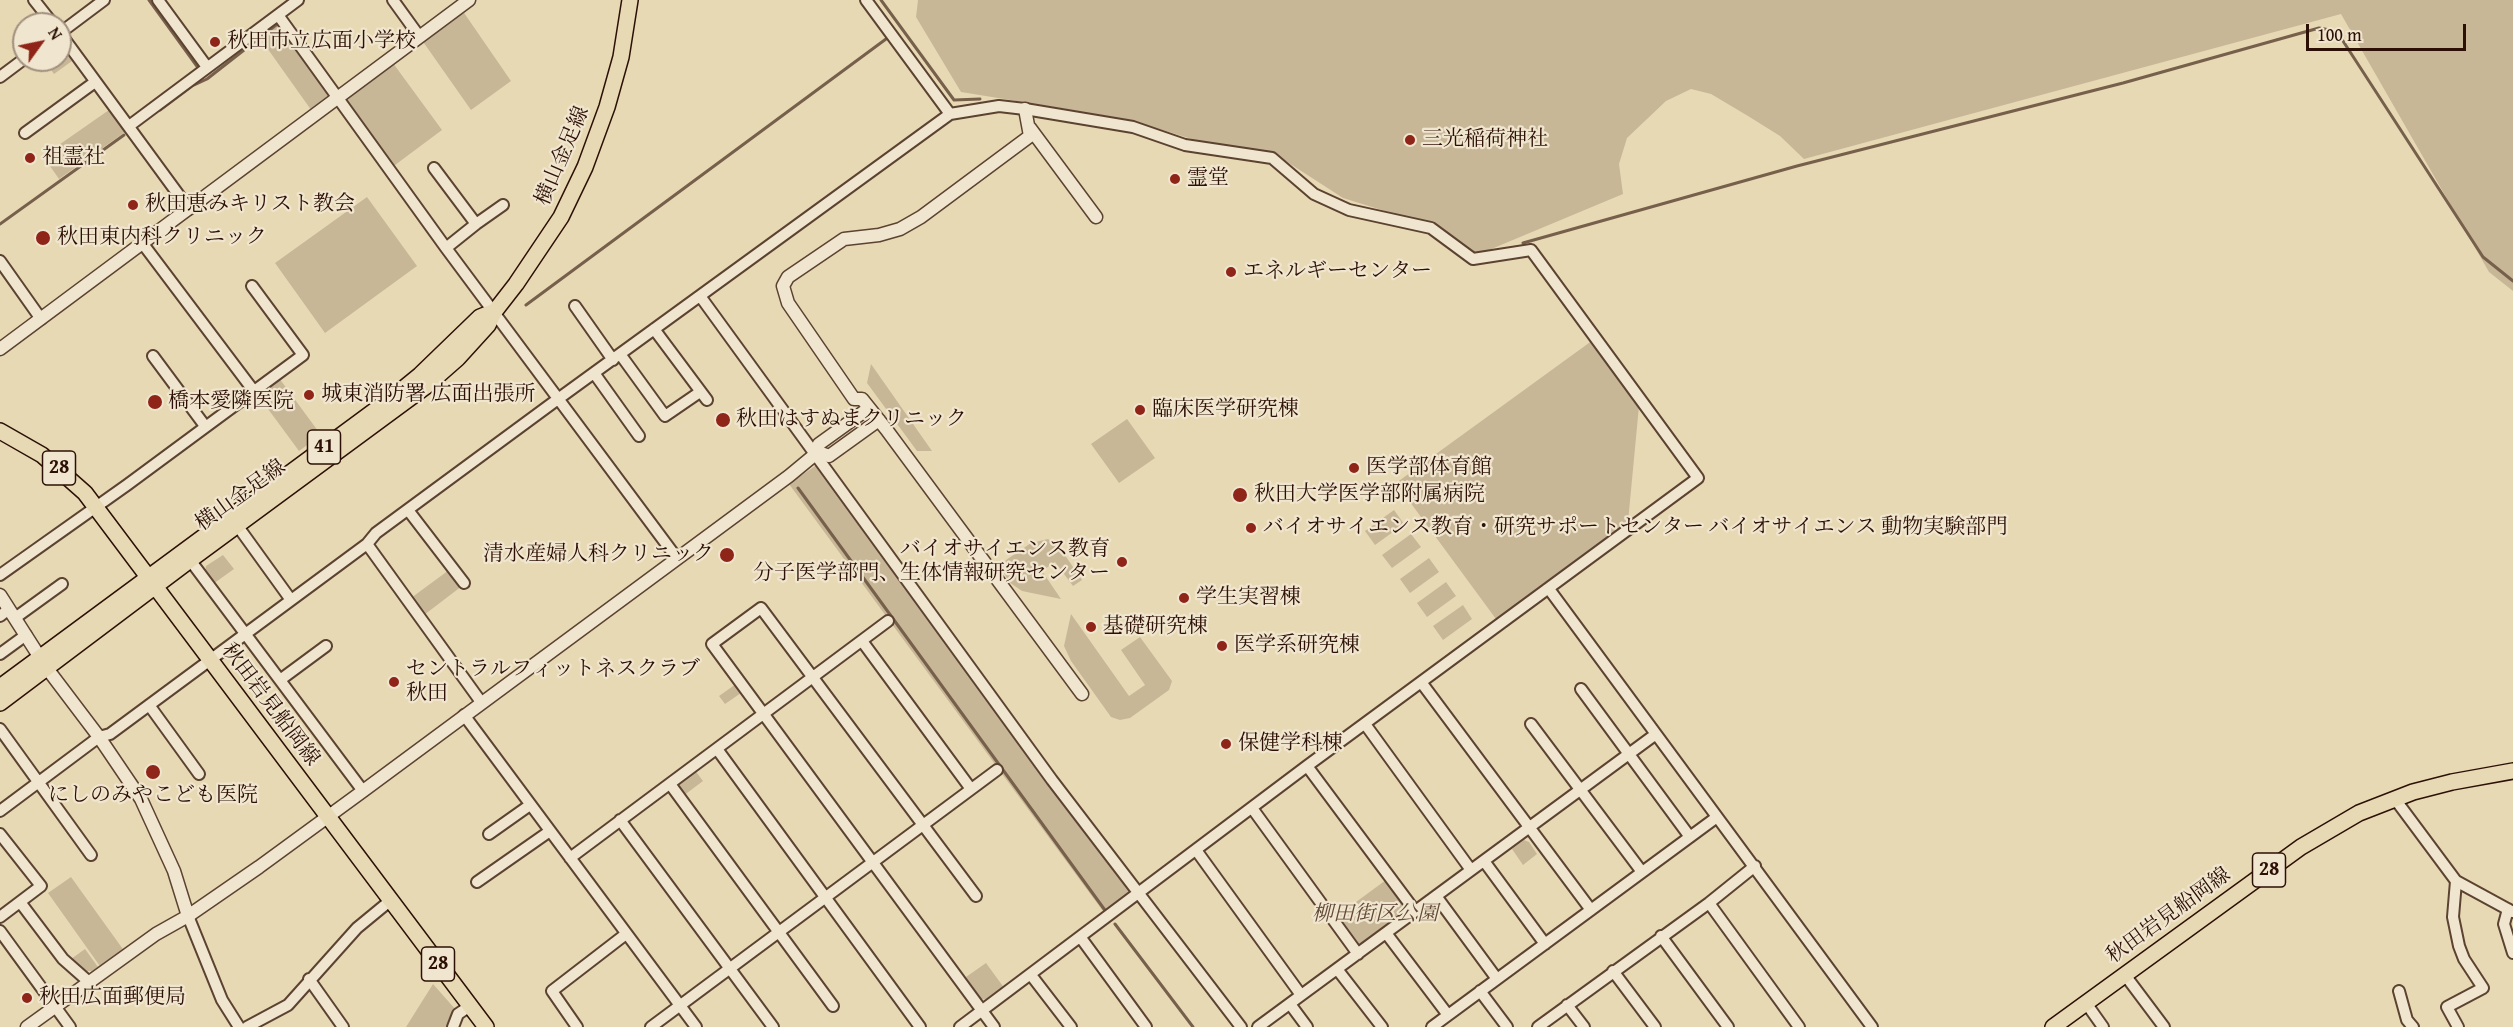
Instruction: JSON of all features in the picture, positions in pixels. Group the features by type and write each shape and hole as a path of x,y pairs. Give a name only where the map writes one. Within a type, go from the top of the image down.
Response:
{"main road":[{"name":"横山金足線","path":"0,702 43,662 150,582 425,387 458,358 488,325 495,311 561,217 585,167 607,107 621,57 630,0"},
{"name":"秋田岩見船岡線","path":"0,431 42,454 72,479 96,508 486,1027"},
{"name":"横山金足線","path":"0,687 43,662"},
{"name":"秋田岩見船岡線","path":"2053,1027 2301,847 2359,813 2395,799 2452,782 2513,771"}],"street":[{"path":"34,0 44,12"},
{"path":"72,24 104,0"},
{"path":"158,0 203,70"},
{"path":"129,126 298,0"},
{"path":"393,0 419,36"},
{"path":"0,349 469,0"},
{"path":"866,0 950,114"},
{"path":"278,15 676,557"},
{"path":"72,50 189,209"},
{"path":"25,133 95,82"},
{"path":"0,811 99,737 110,734 367,544 376,533 950,114 999,106 1025,109 1133,127 1185,145 1272,158 1314,194 1349,210 1376,218 1431,228 1473,259 1531,250 1698,478 1307,766 960,1027"},
{"path":"1025,109 1030,136 921,217 900,229 879,235 844,239 788,277 783,286 788,303 854,399 862,399 879,420 1082,694"},
{"path":"1030,128 1096,217"},
{"path":"434,168 476,224"},
{"path":"448,246 503,204"},
{"path":"143,244 253,390"},
{"path":"0,261 41,319"},
{"path":"0,574 96,508 303,355 252,286"},
{"path":"700,296 817,453 1052,780 1241,1027"},
{"path":"575,306 665,416 704,396 654,329"},
{"path":"153,356 205,426"},
{"path":"594,374 639,436"},
{"path":"817,453 816,449 819,444 869,408"},
{"path":"817,453 829,456 879,420"},
{"path":"27,1027 156,934 189,916 363,791 817,453"},
{"path":"408,510 464,583"},
{"path":"234,521 291,600"},
{"path":"367,544 481,702"},
{"path":"187,555 363,791"},
{"path":"8,614 62,585"},
{"path":"1549,589 1872,1027"},
{"path":"0,596 8,614 26,635 141,799 174,871 222,1000 239,1027"},
{"path":"976,897 761,609 712,644 994,1027"},
{"path":"570,858 888,621"},
{"path":"0,654 26,635"},
{"path":"862,641 971,789"},
{"path":"280,680 326,646"},
{"path":"1421,682 1591,910"},
{"path":"1581,689 1690,837"},
{"path":"149,705 199,774"},
{"path":"464,715 696,1027"},
{"path":"1365,724 1471,870"},
{"path":"1531,724 1642,872"},
{"path":"0,729 91,855"},
{"path":"1258,1027 1656,734"},
{"path":"717,748 920,1027"},
{"path":"1307,766 1415,911"},
{"path":"651,1027 997,770"},
{"path":"670,783 833,1006"},
{"path":"2395,799 2456,880 2511,910 2504,924 2513,953"},
{"path":"489,834 530,805"},
{"path":"1252,808 1358,954"},
{"path":"1432,1027 1717,817"},
{"path":"620,820 773,1027"},
{"path":"477,882 550,831"},
{"path":"0,834 41,886 0,917"},
{"path":"1196,850 1301,995"},
{"path":"1484,861 1545,944"},
{"path":"1538,1027 1755,866"},
{"path":"2456,880 2453,917 2459,946 2464,959 2483,988 2446,1006 2458,1027"},
{"path":"1436,896 1497,979"},
{"path":"247,1027 288,1005 357,928 391,900"},
{"path":"20,902 63,959 89,982"},
{"path":"1708,903 1799,1027"},
{"path":"0,931 70,1027"},
{"path":"1386,933 1448,1015"},
{"path":"577,1027 552,991 627,934"},
{"path":"1661,936 1728,1027"},
{"path":"1081,938 1146,1027"},
{"path":"1337,969 1382,1027"},
{"path":"1613,971 1655,1027"},
{"path":"1031,975 1071,1027"},
{"path":"2125,975 2164,1027"},
{"path":"309,979 343,1027"},
{"path":"1480,991 1507,1027"},
{"path":"2399,991 2407,1020 2413,1027"},
{"path":"2086,1003 2103,1027"},
{"path":"1290,1004 1307,1027"},
{"path":"1567,1005 1584,1027"},
{"path":"453,1027 458,1014 470,1006"}],"green space":[{"path":"918,0 2513,0 2513,291 2489,272 2341,14 1804,159 1780,136 1748,116 1711,94 1691,89 1666,101 1627,138 1619,164 1623,194 1477,255 1417,221 1343,198 1278,156 1195,140 1146,125 961,92 916,17"},
{"path":"460,7 511,81 471,110 419,36"},
{"path":"280,13 336,98 314,114 255,31"},
{"path":"390,59 442,130 391,168 336,98"},
{"path":"109,110 125,132 59,179 43,156"},
{"path":"367,197 417,266 325,333 275,263"},
{"path":"1593,340 1639,406 1628,522 1496,619 1396,483"},
{"path":"871,364 932,451 917,451 867,383"},
{"path":"279,378 321,435 299,451 257,394"},
{"path":"1127,419 1155,458 1119,483 1091,444"},
{"path":"818,464 1139,894 1108,918 789,484"},
{"path":"1394,510 1404,524 1375,545 1365,531"},
{"path":"1411,534 1421,547 1392,568 1382,555"},
{"path":"1048,539 1058,545 1082,580 1073,586 1055,562 1042,571 1061,599 1022,591 1009,582 1002,569 1006,560 1031,543"},
{"path":"223,555 234,569 213,584 205,572 206,566"},
{"path":"1429,558 1439,572 1410,593 1400,579"},
{"path":"449,570 462,586 424,615 411,598"},
{"path":"1446,582 1456,596 1427,617 1417,603"},
{"path":"1463,605 1472,619 1443,640 1433,626"},
{"path":"1071,614 1129,696 1145,685 1121,650 1140,637 1172,681 1169,690 1130,718 1120,720 1111,717 1071,661 1064,646"},
{"path":"736,684 741,693 725,704 719,696"},
{"path":"694,769 703,781 683,796 675,784"},
{"path":"1524,840 1529,842 1537,854 1523,865 1512,849"},
{"path":"71,877 125,952 102,969 48,893"},
{"name":"柳田街区公園","path":"1390,877 1415,911 1358,954 1333,919"},
{"path":"85,949 98,967 92,971 85,971 71,959"},
{"path":"986,963 1005,989 989,1000 981,999 966,977"},
{"path":"433,984 456,1010 451,1027 406,1027"}],"waterway":[{"path":"149,0 199,69"},
{"path":"881,0 954,100 980,99"},
{"path":"160,110 192,86 207,79 276,25"},
{"path":"1523,243 1797,166 2123,83 2319,28 2330,30 2343,41 2483,257 2513,281"},
{"path":"526,305 886,39"},
{"path":"0,224 124,135"},
{"path":"798,488 1107,913"},
{"path":"1115,924 1193,1027"}],"place":[{"name":"秋田市立広面小学校","path":"215,42"},
{"name":"三光稲荷神社","path":"1410,140"},
{"name":"祖霊社","path":"30,158"},
{"name":"霊堂","path":"1175,179"},
{"name":"秋田恵みキリスト教会","path":"133,205"},
{"name":"秋田東内科クリニック","path":"43,238"},
{"name":"エネルギーセンター","path":"1231,272"},
{"name":"城東消防署 広面出張所","path":"309,395"},
{"name":"橋本愛隣医院","path":"155,402"},
{"name":"臨床医学研究棟","path":"1140,410"},
{"name":"秋田はすぬまクリニック","path":"723,420"},
{"name":"医学部体育館","path":"1354,468"},
{"name":"秋田大学医学部附属病院","path":"1240,495"},
{"name":"バイオサイエンス教育・研究サポートセンター バイオサイエンス 動物実験部門","path":"1251,528"},
{"name":"清水産婦人科クリニック","path":"727,555"},
{"name":"バイオサイエンス教育 分子医学部門、生体情報研究センター","path":"1122,562"},
{"name":"学生実習棟","path":"1184,598"},
{"name":"基礎研究棟","path":"1091,627"},
{"name":"医学系研究棟","path":"1222,646"},
{"name":"セントラルフィットネスクラブ 秋田","path":"394,682"},
{"name":"保健学科棟","path":"1226,744"},
{"name":"にしのみやこども医院","path":"153,772"},
{"name":"秋田広面郵便局","path":"27,998"}]}
